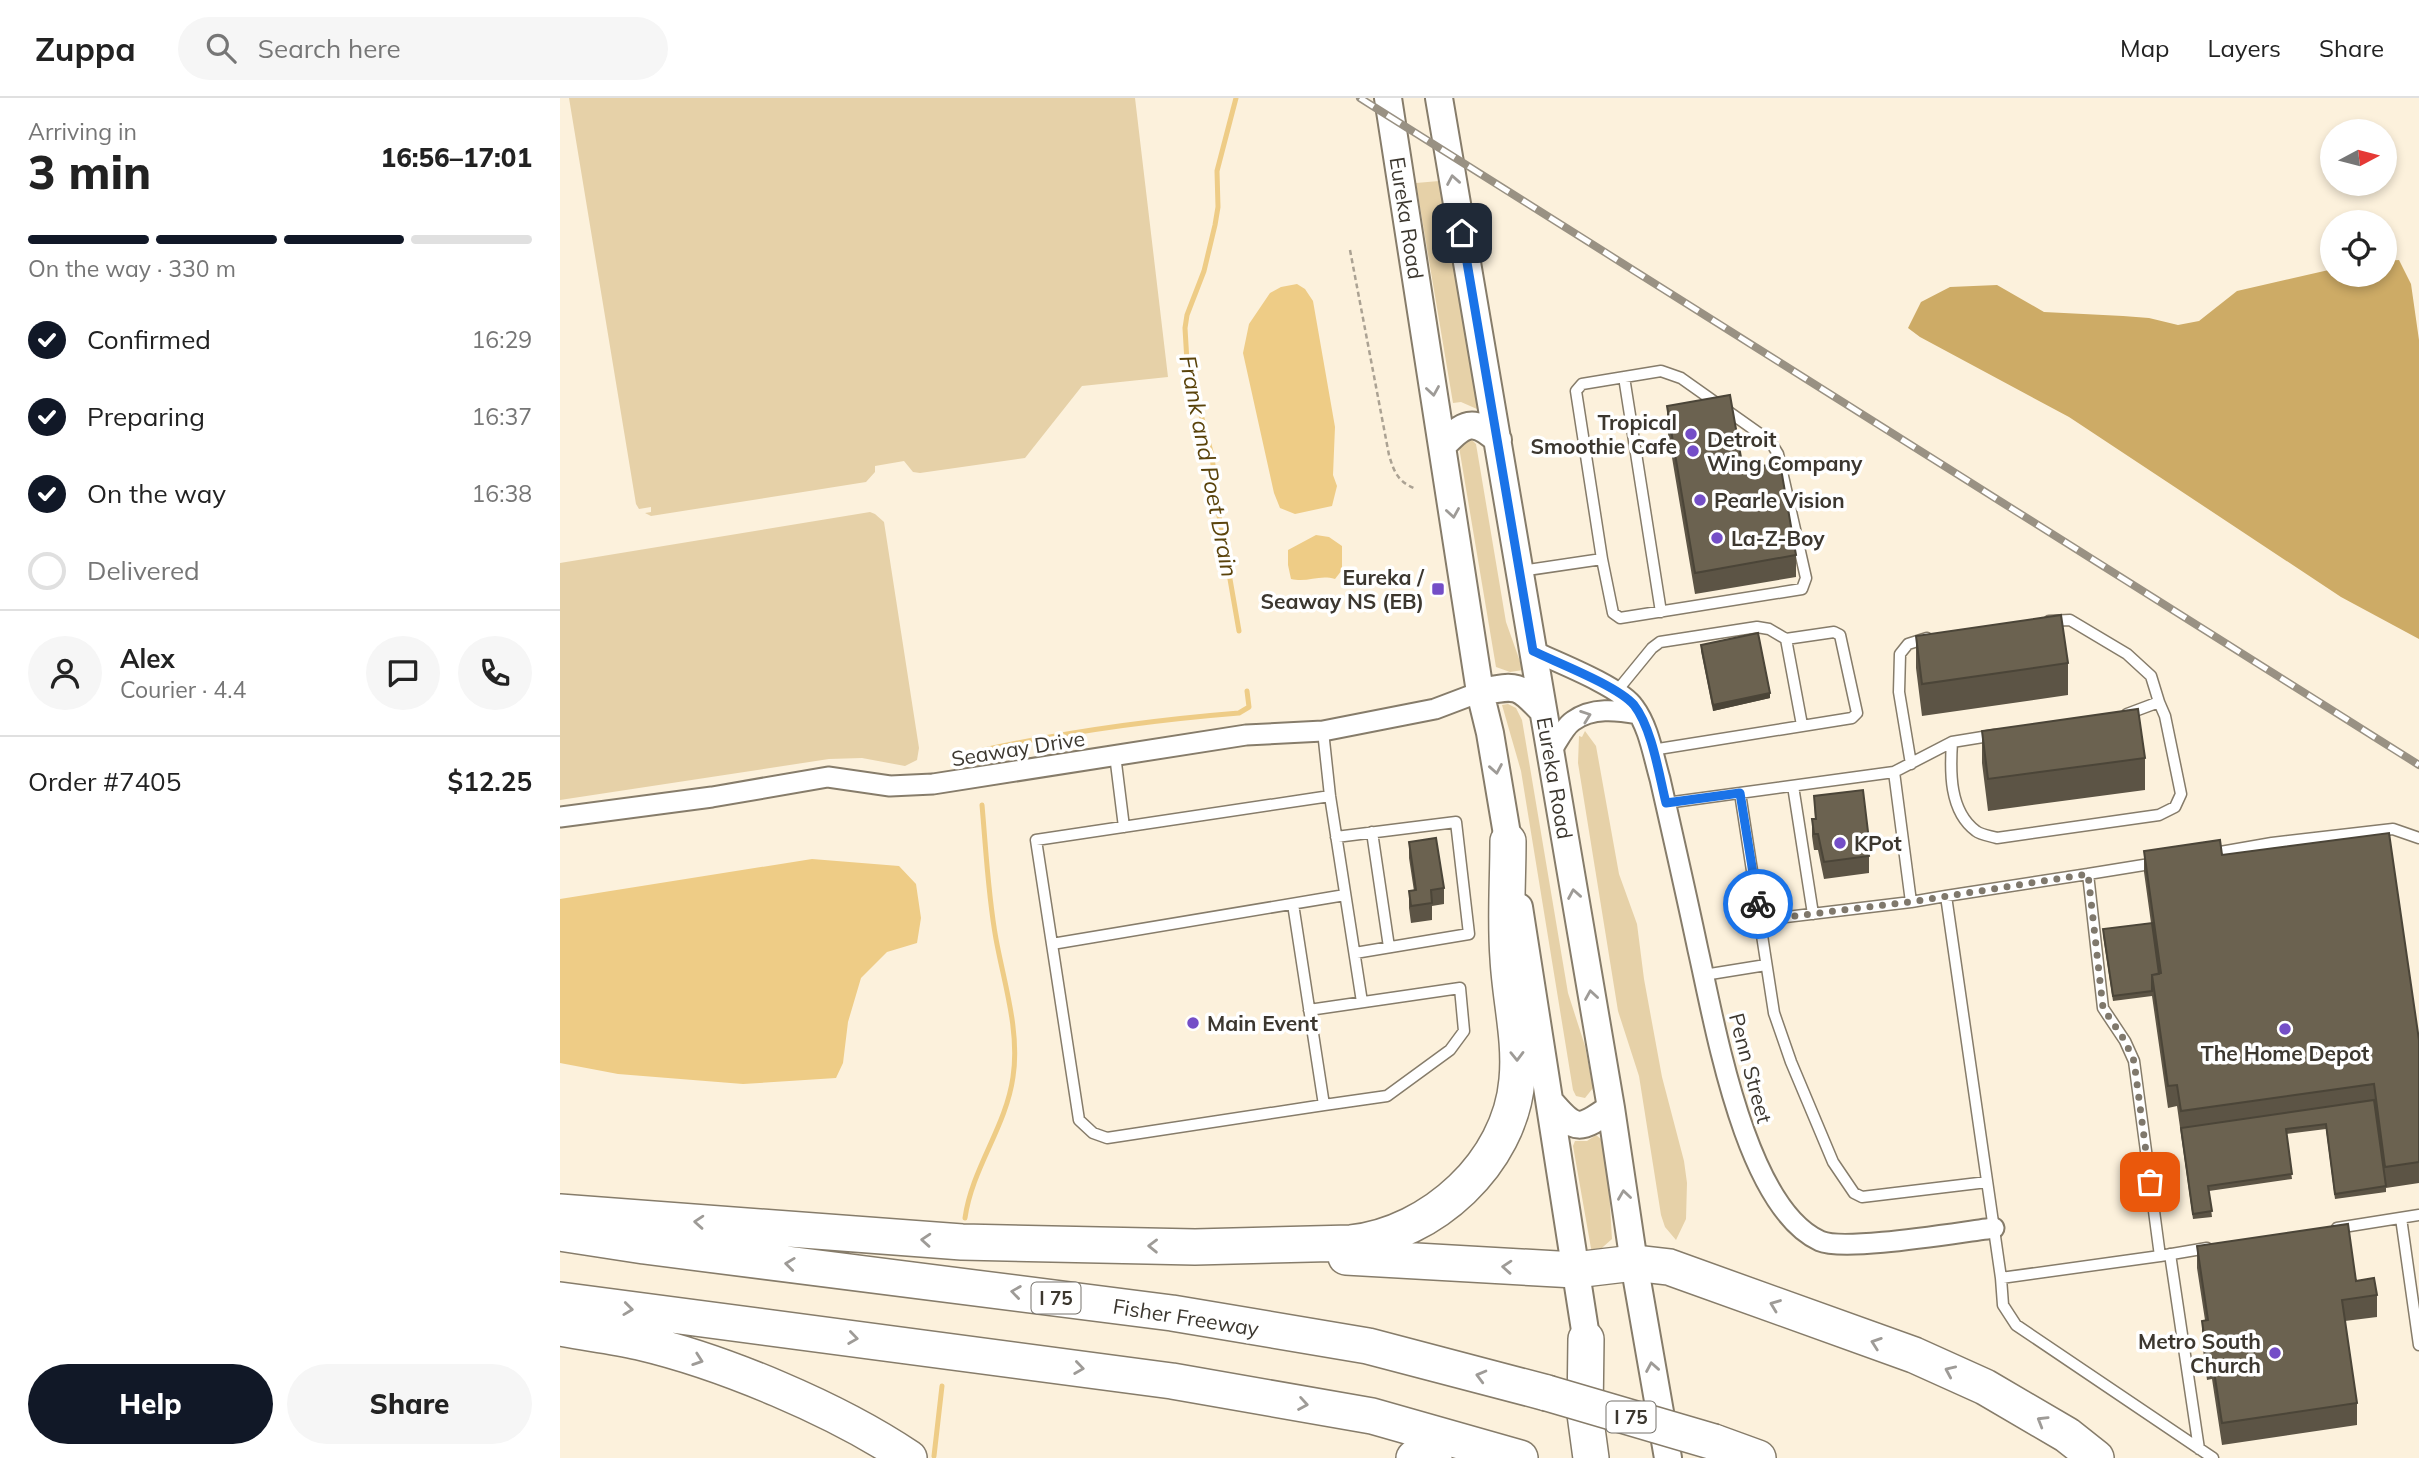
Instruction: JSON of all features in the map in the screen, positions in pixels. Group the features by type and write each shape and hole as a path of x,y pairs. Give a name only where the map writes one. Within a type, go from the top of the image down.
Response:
{"highway":[{"path":"1195,1247 1351,1242 1392,1235 1434,1212 1453,1198 1487,1159 1502,1139 1517,1080 1518,1047 1508,957 1508,841"},
{"path":"560,1212 961,1242 1195,1247 1575,1270 1634,1263 1669,1267 1914,1356 1985,1387 2067,1436 2096,1458"},
{"name":"Fisher Freeway","path":"560,1233 1172,1313 1368,1346 1547,1393 1714,1441 1758,1458"},
{"path":"560,1300 1172,1381 1372,1416 1508,1454"},
{"path":"560,1328 669,1350 744,1377 846,1422 909,1458"},
{"path":"1586,1339 1584,1414 1591,1458"},
{"path":"1414,1458 1434,1458"}],"main road":[{"name":"Eureka Road","path":"1388,98 1480,692 1490,733 1508,841 1606,1458"},
{"name":"Eureka Road","path":"1439,98 1499,440 1668,1458"},
{"path":"1442,446 1457,430 1471,424 1485,428 1499,440"},
{"path":"1480,692 1509,687 1524,691 1543,711"},
{"path":"1551,1104 1568,1123 1575,1124 1592,1121 1611,1108"}],"street":[{"name":"Penn Street","path":"1533,651 1616,692 1633,705 1646,730 1666,803 1734,1103 1742,1129 1760,1168 1796,1226 1821,1242 1850,1245 1993,1228"},
{"name":"Seaway Drive","path":"560,817 712,797 828,777 890,786 919,786 1267,733 1323,731 1435,709 1480,692"},
{"path":"1550,753 1572,721 1594,712 1616,709 1638,714"}],"lane":[{"path":"1661,371 1681,378 1770,441 1778,454 1806,578 1802,589 1620,618 1613,614 1576,391 1582,384 1624,377 1661,371"},
{"path":"1624,377 1661,612"},
{"path":"1520,571 1602,559"},
{"path":"1952,742 1950,777 1955,799 1966,821 1978,833 1997,838 2160,815 2175,807 2181,794 2165,716 2151,676 2127,654 2070,620 2038,621"},
{"path":"1616,692 1660,642 1757,627 1769,628 1786,639 1834,632 1840,635 1857,713 1852,718 1652,750"},
{"path":"1911,764 1899,692 1900,654 1908,644 1934,637"},
{"path":"1786,639 1802,725"},
{"path":"2117,716 2159,702"},
{"path":"1323,731 1336,837 1363,1002"},
{"path":"1666,803 1894,772 1952,742 2007,733"},
{"path":"1115,755 1124,827"},
{"path":"1894,772 1910,902"},
{"path":"1793,786 1812,914"},
{"path":"1740,793 1773,1013 1833,1162 1854,1193 1862,1197 1987,1182"},
{"path":"1309,1010 1460,988 1464,1031 1450,1050 1387,1096 1107,1138 1093,1133 1079,1120 1036,840 1330,796"},
{"path":"1336,837 1455,822 1469,934 1355,953"},
{"path":"2193,856 2272,843 2393,829 2419,838"},
{"path":"1372,832 1389,947"},
{"path":"1761,920 1946,897 2167,861"},
{"path":"2088,874 2103,1008 2125,1041 2134,1061 2200,1449"},
{"path":"1052,944 1345,895"},
{"path":"1946,897 2003,1305 2016,1325 2213,1458"},
{"path":"1293,904 1324,1105"},
{"path":"1704,975 1766,965"},
{"path":"2320,1231 2419,1215"},
{"path":"2401,1218 2419,1345"},
{"path":"2000,1278 2224,1245"}],"path":[{"path":"1350,250 1389,455 1395,474 1404,485 1416,489"}],"shaded area":[{"path":"569,98 1135,98 1168,377 1082,386 1025,458 920,473 913,472 904,461 875,466 875,472 866,482 651,516 645,513 651,512 651,507 639,509 636,504"},
{"path":"1439,181 1477,409 1461,402 1453,403 1416,183"},
{"path":"2397,260 2411,284 2419,340 2419,639 2341,597 2069,417 1908,328 1921,302 1950,287 1997,285 2044,312 2149,318 2178,325 2199,321 2237,291 2320,272 2320,287 2397,287"},
{"path":"1297,284 1305,289 1313,301 1335,427 1333,475 1337,486 1332,506 1295,514 1280,508 1274,493 1243,353 1249,324 1270,293 1281,287"},
{"path":"1470,438 1476,444 1506,622 1523,670 1510,672 1496,667 1459,447"},
{"path":"870,512 884,522 919,748 917,760 905,766 862,758 829,759 560,800 560,563"},
{"path":"1316,535 1329,537 1342,546 1342,570 1335,579 1291,579 1288,550"},
{"path":"1508,704 1516,708 1522,720 1568,993 1585,1046 1593,1088 1585,1098 1576,1096 1573,1090 1521,771 1502,705"},
{"path":"1585,731 1596,746 1619,874 1637,924 1662,1077 1684,1161 1687,1183 1686,1219 1676,1240 1665,1227 1661,1215 1639,1076 1618,1011 1578,763 1579,736 1582,737"},
{"path":"812,859 899,866 916,884 921,918 917,943 887,952 861,978 848,1022 843,1063 836,1078 743,1084 618,1074 560,1063 560,899"},
{"path":"1596,1135 1601,1139 1609,1188 1612,1239 1592,1254 1573,1146 1575,1141 1587,1141"}],"building":[{"path":"1730,395 1743,469 1780,463 1796,555 1695,573 1667,406"},
{"path":"2061,615 2068,663 1922,684 1916,636"},
{"path":"1758,633 1770,693 1713,705 1701,645"},
{"path":"2138,709 2145,758 1988,779 1982,731"},
{"name":"KPot","path":"1863,790 1869,856 1824,862 1818,834 1814,834 1814,796"},
{"name":"The Home Depot","path":"2389,833 2419,1040 2419,1162 2385,1167 2374,1084 2181,1111 2177,1085 2168,1086 2152,975 2161,973 2144,851 2220,840 2222,855"},
{"path":"1436,838 1444,888 1431,890 1432,903 1411,906 1409,891 1416,890 1409,842"},
{"path":"2152,923 2159,974 2152,975 2152,991 2113,996 2103,929"},
{"path":"2374,1100 2386,1186 2335,1194 2326,1124 2286,1129 2292,1174 2208,1186 2212,1211 2193,1214 2181,1128"},
{"name":"Metro South Church","path":"2348,1224 2356,1281 2374,1278 2377,1295 2342,1300 2357,1403 2222,1423 2212,1358 2207,1358 2202,1321 2208,1320 2197,1246"}],"waterway":[{"name":"Frank and Poet Drain","path":"1236,98 1217,171 1218,207 1215,225 1204,271 1187,315 1185,328 1187,362 1212,456 1218,510 1239,631"},
{"name":"Frank and Poet Drain","path":"977,763 979,751 1011,744 1174,719 1239,713 1249,707 1247,691"},
{"name":"Frank and Poet Drain","path":"965,1218 974,1182 1004,1113 1015,1060 1013,1025 991,906 982,805"},
{"name":"Frank and Poet Drain","path":"934,1456 942,1386"}],"railway":[{"path":"1360,98 2419,765"}],"way so far":[{"path":"1758,904 1761,920 1910,902 2088,874 2103,1008 2125,1041 2134,1061 2150,1182"}],"place":[{"name":"Tropical Smoothie Cafe","path":"1691,434"},
{"name":"Detroit Wing Company","path":"1693,451"},
{"name":"Pearle Vision","path":"1700,500"},
{"name":"La-Z-Boy","path":"1717,538"},
{"name":"Eureka / Seaway NS (EB)","path":"1438,589"},
{"name":"KPot","path":"1840,843"},
{"name":"Main Event","path":"1193,1023"},
{"name":"The Home Depot","path":"2285,1029"},
{"name":"Metro South Church","path":"2275,1353"}],"route":[{"path":"1462,233 1533,651 1613,690 1633,705 1646,730 1666,803 1740,793 1758,904"}]}
